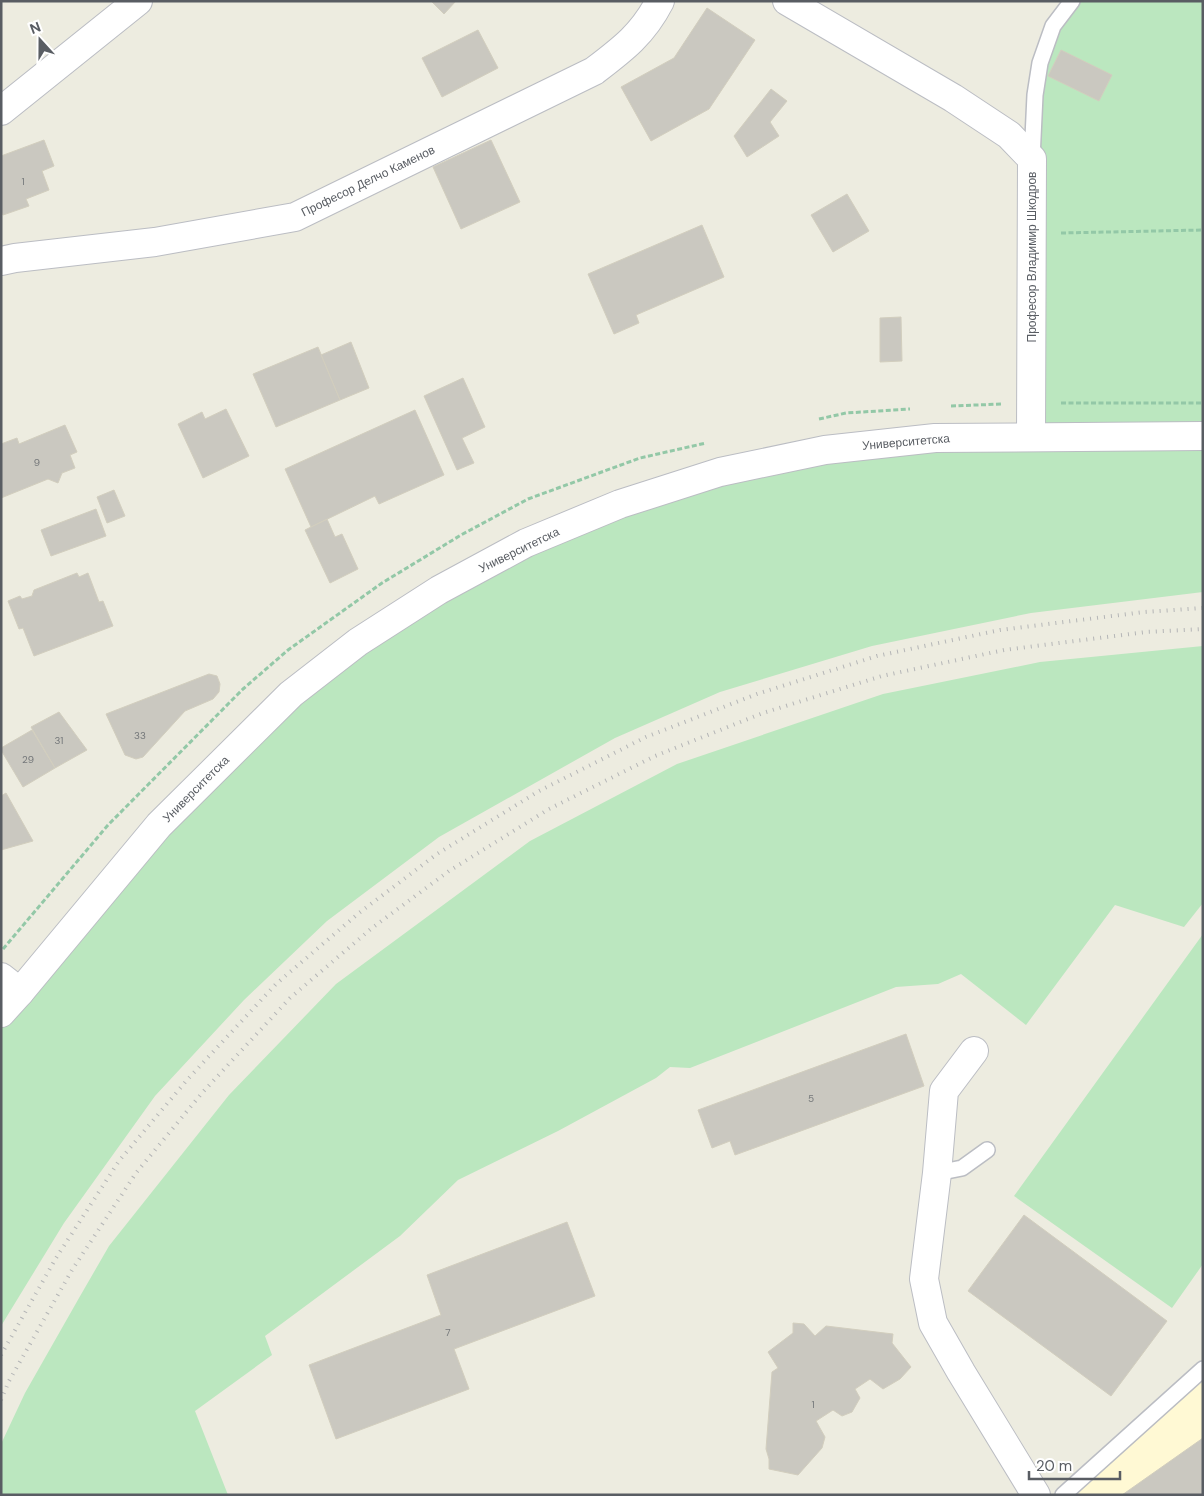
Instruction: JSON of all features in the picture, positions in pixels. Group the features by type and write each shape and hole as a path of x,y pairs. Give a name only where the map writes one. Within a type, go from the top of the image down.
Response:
{"street":[{"path":"1,111 138,1"},
{"name":"Професор Делчо Каменов","path":"1,261 155,242 295,217 594,71 627,46 650,20 660,1"},
{"name":"Професор Владимир Шкодров","path":"788,1 953,98 1009,135 1032,159 1031,437"},
{"name":"Университетска","path":"1,1013 11,985 159,825 291,694 358,642 439,590 526,543 620,504 720,472 825,450 935,438 1203,436"},
{"path":"974,1051 944,1091 937,1174 924,1278 933,1323 1036,1495"}],"lane":[{"path":"1032,159 1035,96 1040,62 1053,26 1072,1"},
{"path":"937,1174 962,1168 987,1150"},
{"path":"1063,1495 1203,1369"}],"path":[{"path":"1031,231 1056,233 1203,230"},
{"path":"949,406 1031,403 1203,403"},
{"path":"817,419 846,413 911,409"},
{"path":"1,951 108,825 242,689 288,650 382,583 461,535 528,499 640,458 714,442"}],"shaded area":[{"path":"1203,1369 1203,1495 1063,1495"}],"green space":[{"path":"1072,1 1203,1 1203,592 1031,613 872,646 720,692 615,738 439,837 327,921 244,1000 155,1096 64,1223 1,1326 1,1013 291,694 439,590 720,472 1031,437 1040,63"},
{"path":"1203,646 1203,903 1184,927 1115,905 1026,1025 961,974 938,984 896,987 690,1068 670,1067 656,1078 558,1131 458,1180 400,1236 265,1336 272,1355 195,1411 228,1495 1,1495 1,1444 25,1393 79,1298 109,1246 229,1095 336,984 530,841 677,764 883,694 1040,662"},
{"path":"1203,934 1203,1264 1172,1308 1014,1196"}],"building":[{"path":"431,1 456,1 444,14"},
{"path":"707,8 755,40 709,109 651,141 621,87 674,58"},
{"path":"478,30 498,68 442,97 422,58"},
{"path":"1061,50 1112,75 1099,101 1048,76"},
{"path":"771,89 787,101 770,122 779,136 747,157 734,136"},
{"path":"44,140 54,166 42,171 49,190 26,199 29,206 3,215 1,211 1,156"},
{"path":"491,140 520,202 461,229 433,167"},
{"path":"847,194 869,231 833,252 811,215"},
{"path":"702,225 724,277 636,315 639,323 614,334 588,274"},
{"path":"901,317 902,361 880,362 880,318"},
{"path":"351,342 369,388 340,400 321,355"},
{"path":"318,347 340,400 276,427 253,374"},
{"path":"463,378 485,427 462,438 474,463 457,470 424,396"},
{"path":"226,409 249,456 203,478 178,424 202,412 205,419"},
{"path":"415,410 444,475 379,504 375,496 311,527 285,469"},
{"path":"65,425 77,452 70,455 75,468 62,473 58,483 48,479 1,498 1,444 17,438 19,444"},
{"path":"114,490 125,516 107,523 97,497"},
{"path":"96,509 106,536 51,556 41,530"},
{"path":"327,519 335,537 342,534 358,569 330,583 305,530"},
{"path":"77,573 79,577 88,573 99,602 103,601 113,626 34,656 23,628 19,629 8,601 20,596 22,599 32,596 34,590"},
{"path":"209,674 217,676 220,684 219,692 213,699 185,711 143,757 136,759 125,755 106,714"},
{"path":"59,712 87,750 55,768 31,727"},
{"path":"32,730 55,768 23,787 1,748"},
{"path":"6,793 33,841 1,850 1,796"},
{"path":"906,1034 924,1086 735,1155 730,1141 712,1148 698,1110"},
{"path":"1024,1215 1167,1321 1111,1396 968,1291"},
{"path":"567,1222 595,1296 454,1349 469,1389 336,1439 309,1365 441,1315 427,1275"},
{"path":"793,1323 804,1324 815,1336 826,1326 893,1334 892,1343 911,1367 900,1379 883,1389 870,1379 855,1389 860,1398 852,1412 842,1416 833,1410 816,1421 825,1437 822,1448 798,1475 769,1469 766,1449 772,1372 778,1368 768,1352 793,1333"},
{"path":"1203,1438 1203,1495 1122,1495"}],"railway":[{"path":"1,1355 56,1258 119,1161 187,1080 276,984 359,913 437,854 539,791 646,737 757,694 877,656 1000,630 1144,612 1203,608"},
{"path":"1,1400 9,1381 72,1270 136,1173 202,1093 290,998 372,928 449,871 549,809 655,756 763,713 882,676 1004,650 1146,632 1203,629"}]}
